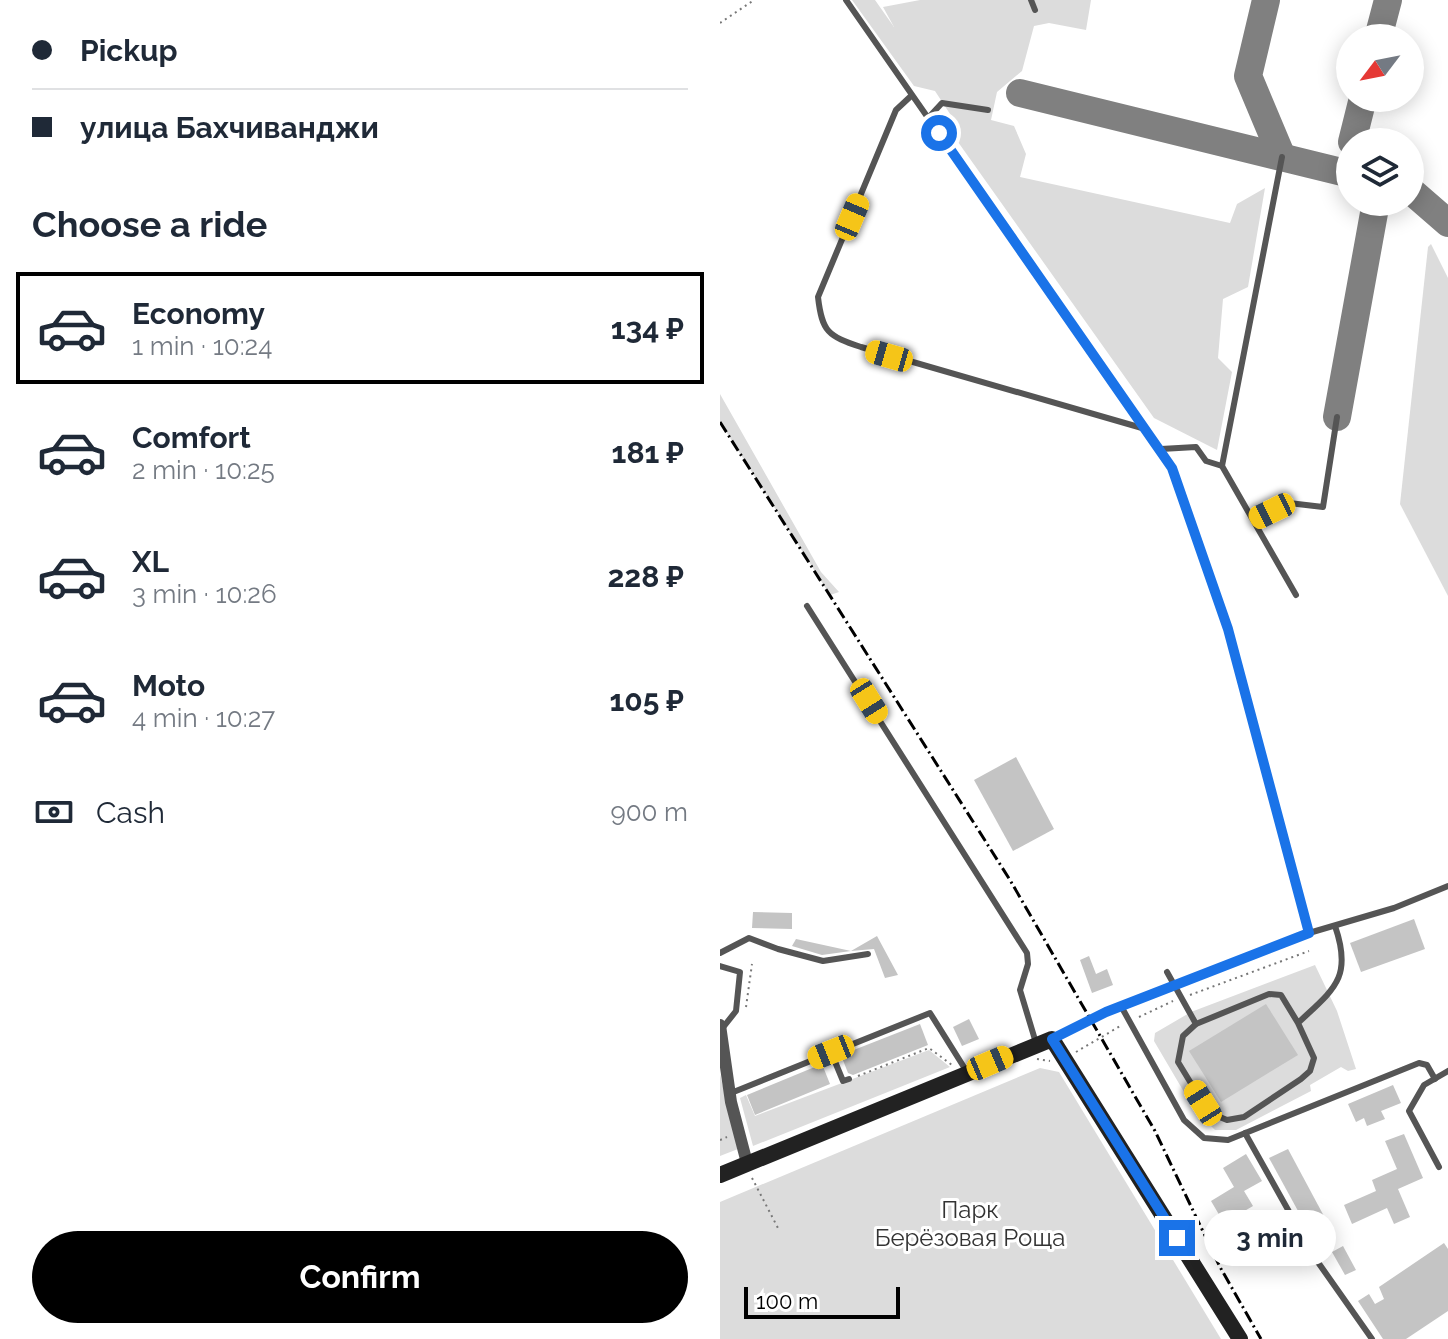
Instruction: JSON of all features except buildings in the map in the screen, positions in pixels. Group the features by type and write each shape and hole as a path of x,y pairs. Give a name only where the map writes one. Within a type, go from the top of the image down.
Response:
{"main road":[{"path":"720,1175 749,1169 962,1070 1041,1047 1240,1339"}],"street":[{"path":"720,1028 723,1069 749,1169"}],"lane":[{"path":"846,0 1172,468 1228,629 1309,933"},
{"path":"1031,0 1035,10"},
{"path":"911,96 896,110 818,297 821,323 834,338 861,347 1142,428"},
{"path":"929,117 942,103 988,110"},
{"path":"1282,157 1222,466 1296,595"},
{"path":"1254,520 1289,503 1323,507 1337,417"},
{"path":"1161,449 1196,447 1206,461 1222,466"},
{"path":"807,606 1027,953 1028,964 1020,990 1041,1047 1121,1006 1309,933 1448,886"},
{"path":"1298,1023 1332,990 1342,973 1344,960 1335,926"},
{"path":"720,953 749,938 823,961 868,954"},
{"path":"720,966 740,972 736,1011 720,1028"},
{"path":"1167,972 1196,1024"},
{"path":"1277,993 1285,999 1298,1023 1314,1058 1310,1071 1253,1113 1235,1120 1227,1120 1210,1111 1178,1062 1183,1036 1196,1024 1269,994 1277,993"},
{"path":"1121,1006 1184,1120 1204,1138 1228,1140 1419,1063 1427,1065 1435,1079"},
{"path":"730,1094 930,1013 962,1070"},
{"path":"831,1052 843,1081 849,1079"},
{"path":"1439,1167 1409,1111 1424,1085 1448,1071"},
{"path":"1245,1133 1315,1258 1372,1339"}],"path":[{"path":"720,23 754,0"},
{"path":"746,1007 752,964"},
{"path":"1041,1047 1055,1062"},
{"path":"849,1079 929,1048 962,1070"},
{"path":"720,1140 740,1133"},
{"path":"749,1169 779,1230"}],"green space":[{"path":"852,0 875,0 894,27 883,7 920,0 1091,0 1086,30 1049,23 1034,26 1022,71 997,92 991,120 1014,126 1026,154 1020,177 1230,223 1237,204 1265,188 1248,287 1223,299 1218,358 1232,372 1217,450 1154,418 958,142 952,117 935,91 914,86"},
{"path":"1431,244 1448,278 1448,596 1400,504 1428,247"},
{"path":"720,394 821,572 839,592 830,595 720,422"},
{"path":"1315,965 1337,1011 1356,1069 1348,1071 1341,1067 1310,1085 1311,1091 1236,1130 1215,1130 1194,1109 1154,1041 1155,1033 1191,1012"},
{"path":"929,1050 950,1067 753,1146 740,1098 746,1095 755,1116"},
{"name":"Парк Берёзовая Роща","path":"1040,1068 1059,1072 1221,1339 720,1339 720,1202"},
{"path":"720,1074 738,1149 720,1156"}],"taxiway":[{"path":"1266,0 1248,76 1282,157"},
{"path":"1382,24 1388,0"},
{"path":"1020,93 1336,171"},
{"path":"1356,128 1360,112"},
{"path":"1424,202 1448,223"},
{"path":"1337,417 1373,216"}],"railway":[{"path":"720,422 1010,880 1155,1131 1220,1267 1261,1339"}],"route":[{"path":"939,133 1172,468 1228,629 1309,933 1091,1018 1052,1039 1177,1238"}]}
